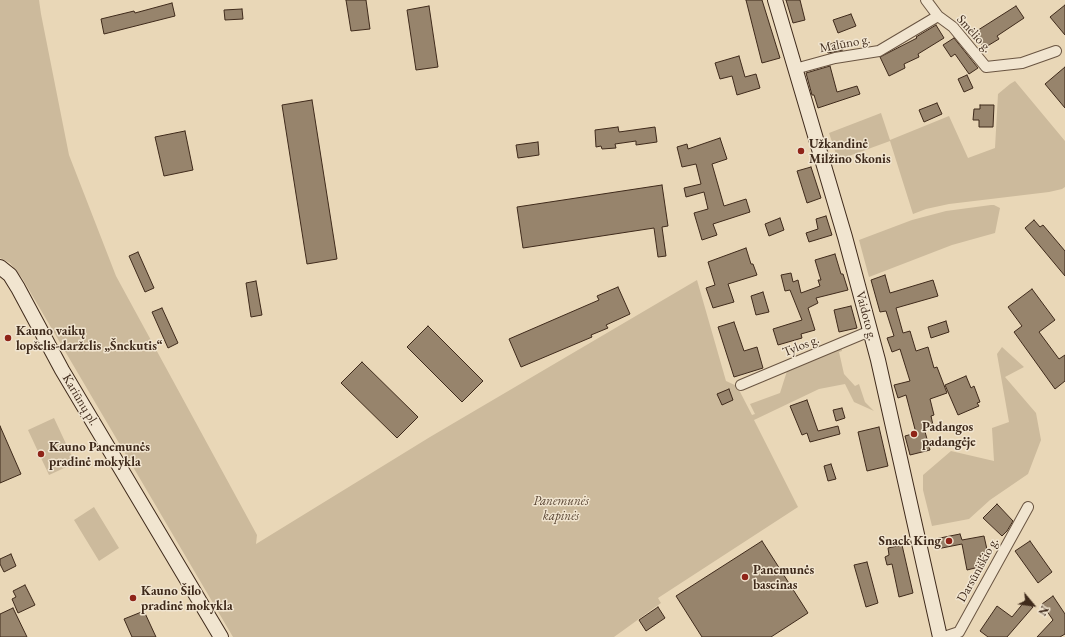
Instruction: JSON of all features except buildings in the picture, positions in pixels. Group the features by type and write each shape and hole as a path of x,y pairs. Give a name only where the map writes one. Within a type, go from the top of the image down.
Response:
{"main road":[{"name":"Vaidoto g.","path":"775,0 845,237 870,331 884,386 940,637"},
{"name":"Kariūnų pl.","path":"0,267 10,275 18,288 62,370 221,637"}],"street":[{"name":"Smėlio g.","path":"926,0 938,16 953,27 986,67 1022,63 1056,50"},
{"name":"Malūno g.","path":"795,69 835,58 879,51 938,16"},
{"name":"Tylos g.","path":"741,384 870,331"},
{"name":"Darsūniškio g.","path":"944,637 959,632 1028,507"}],"green space":[{"name":"Panemunės kapinės","path":"0,0 39,0 69,155 116,276 257,535 256,544 430,437 697,280 726,381 737,386 752,415 755,414 750,404 780,393 787,371 841,347 842,351 839,352 844,374 855,386 859,384 865,402 874,411 854,402 845,384 819,389 754,420 798,507 658,598 661,603 614,637 233,637 22,278 10,263 0,258"},
{"path":"1015,81 1065,141 1065,187 1062,189 1049,192 949,204 926,209 913,214 890,141 838,160 829,133 881,113 890,140 949,116 968,158 995,148 998,94"},
{"path":"991,205 1000,208 995,233 952,245 869,277 859,240 912,220 946,211"},
{"path":"1002,347 1024,367 1005,377 1036,413 1041,440 1028,474 990,500 969,519 932,526 923,490 923,475 951,451 994,461 992,428 1009,422 997,354"},
{"path":"54,418 75,463 49,475 28,430"},
{"path":"94,507 119,548 99,561 74,520"}],"place":[{"name":"Užkandinė Milžino Skonis","path":"801,151"},
{"name":"Kauno vaikų lopšelis-darželis „Šnekutis“","path":"8,338"},
{"name":"Padangos padangėje","path":"914,434"},
{"name":"Kauno Panemunės pradinė mokykla","path":"41,454"},
{"name":"Snack King","path":"949,541"},
{"name":"Panemunės baseinas","path":"745,577"},
{"name":"Kauno Šilo pradinė mokykla","path":"133,598"}]}
